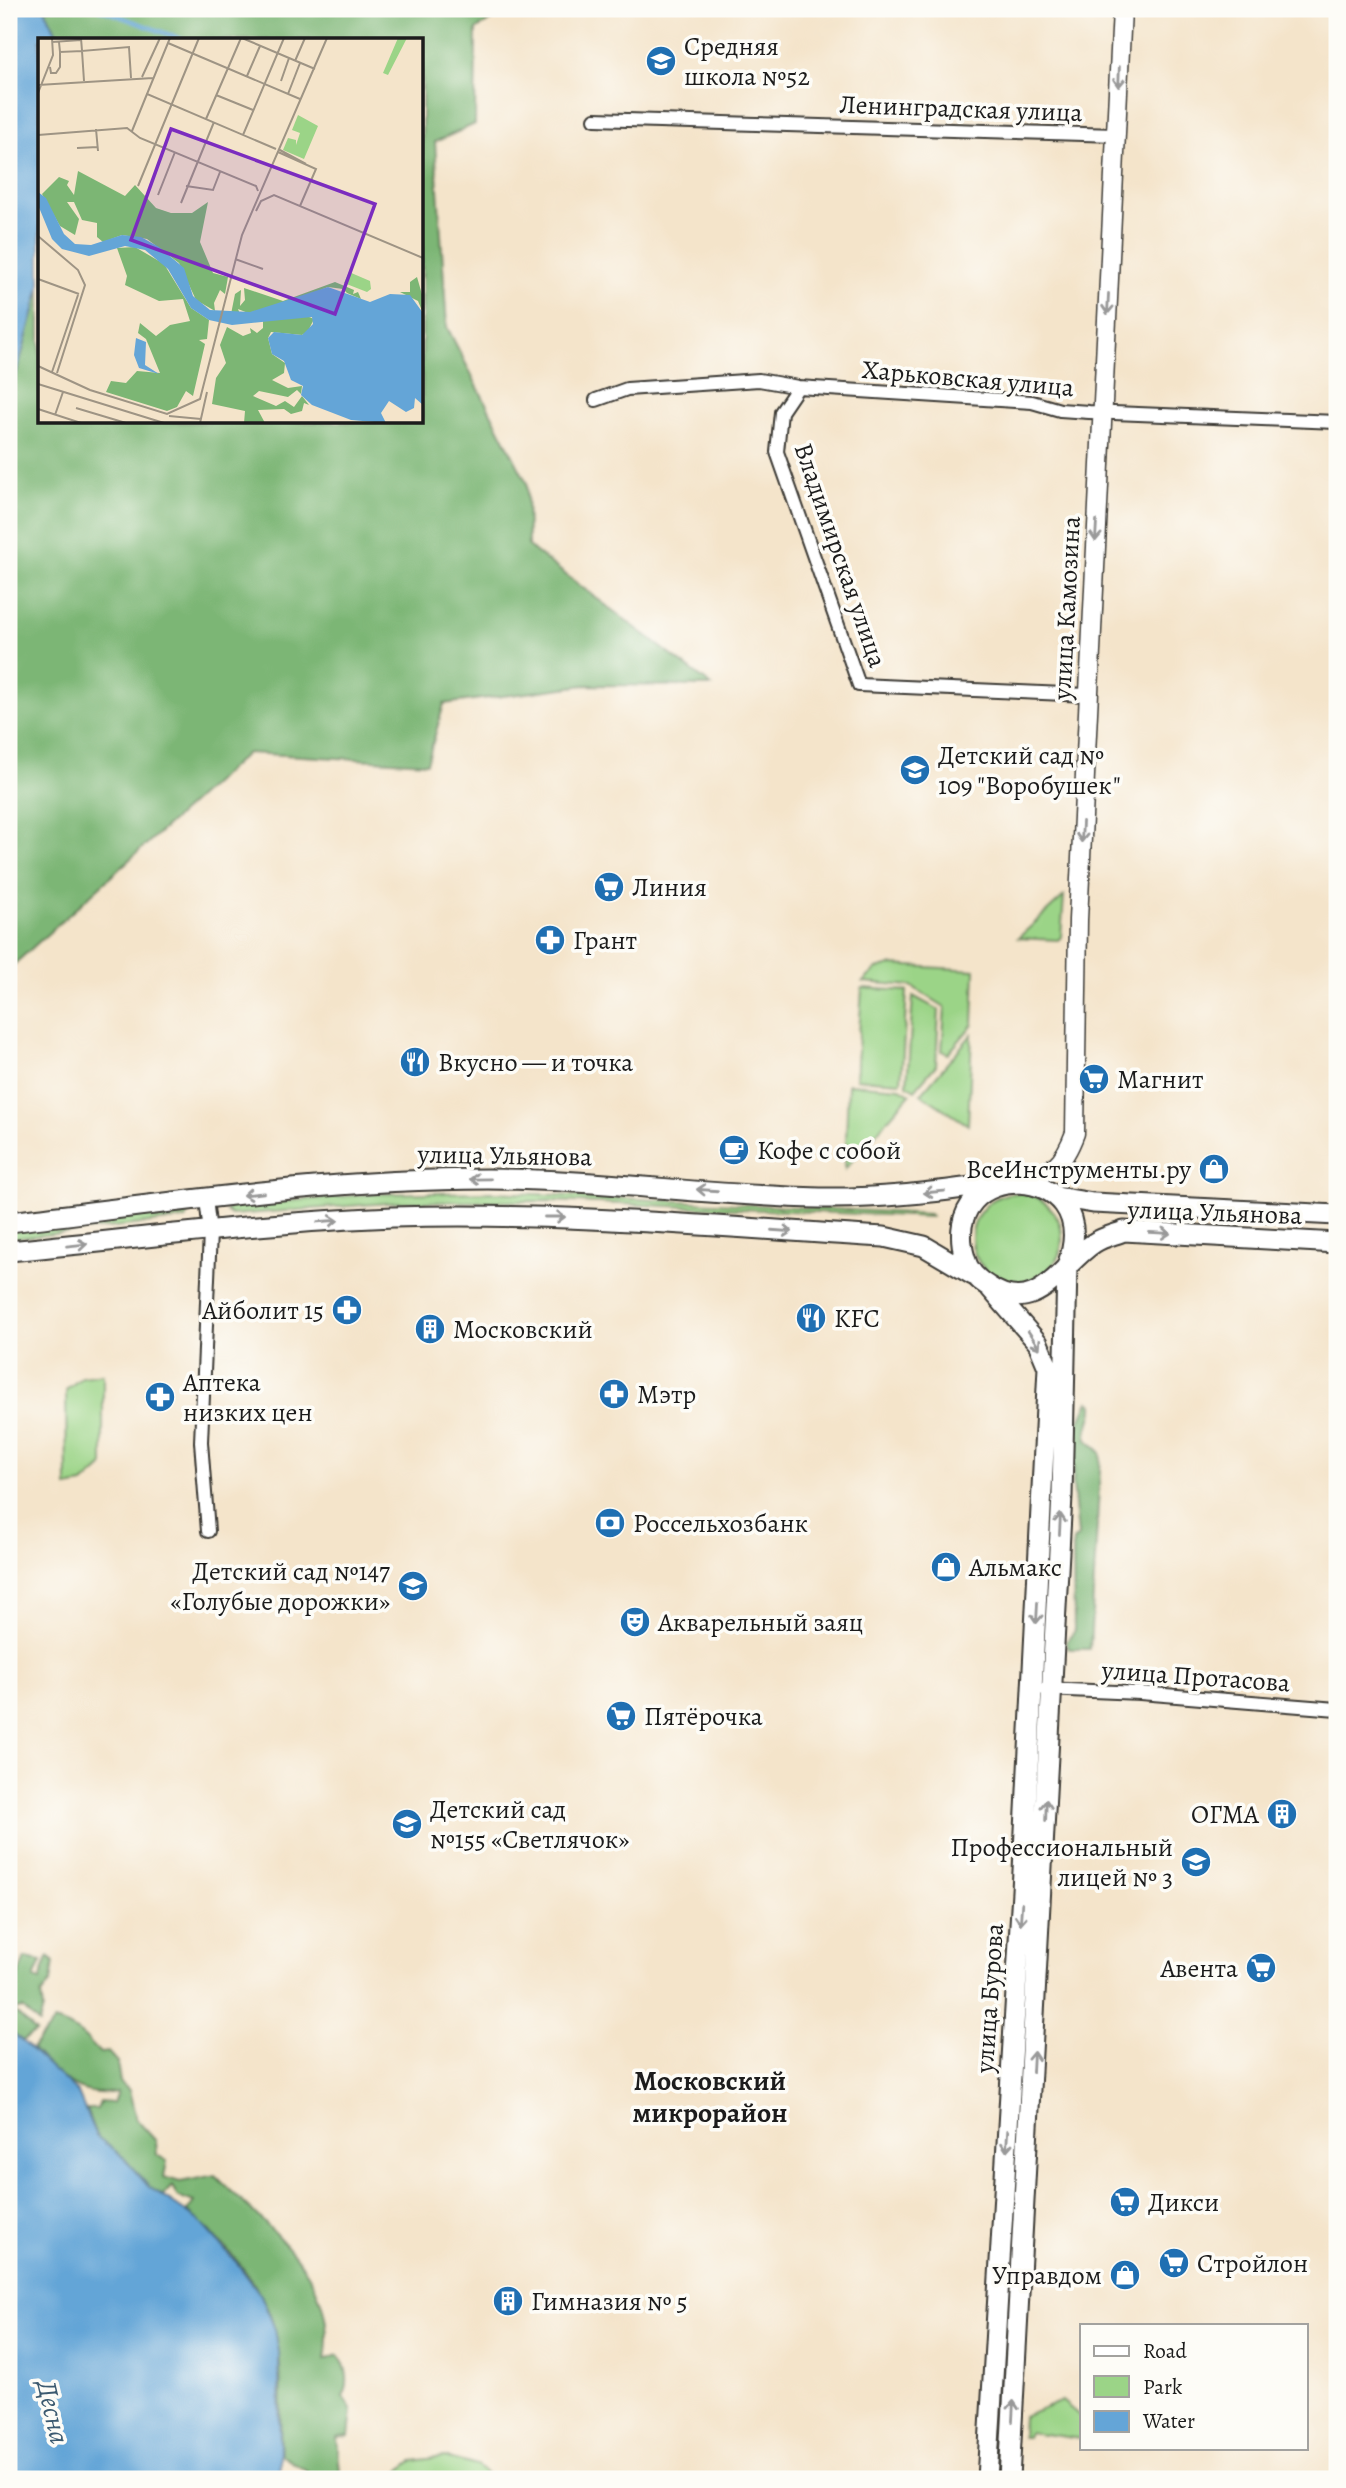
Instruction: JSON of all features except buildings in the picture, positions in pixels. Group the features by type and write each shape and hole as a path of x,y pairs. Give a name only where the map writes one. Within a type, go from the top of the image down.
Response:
{"main road":[{"name":"улица Ульянова","path":"9,1222 343,1184 437,1180 568,1180 820,1198 941,1191 1012,1182"},
{"path":"9,1251 210,1231 394,1217 567,1217 884,1237 923,1245 983,1283 1007,1294 1025,1295 1047,1287 1067,1266 1074,1250 1074,1232 1069,1213 1057,1197 1041,1186 1012,1182 984,1192 970,1206 962,1224 961,1244 966,1263 983,1283"},
{"name":"улица Ульянова","path":"1057,1197 1093,1203 1337,1215"},
{"name":"улица Ульянова","path":"1067,1266 1094,1244 1124,1231 1337,1243"},
{"name":"улица Бурова","path":"987,2479 1067,1355 1067,1266"},
{"name":"улица Бурова","path":"983,1283 1038,1343 1048,1367 1042,1689 1009,2479"}],"street":[{"name":"улица Камозина","path":"1012,1182 1044,1174 1059,1164 1075,1133 1077,955 1087,695 1122,9"},
{"name":"Ленинградская улица","path":"595,119 1116,135"},
{"name":"Харьковская улица","path":"596,400 627,389 759,380 798,387 1032,402 1060,410 1337,422"},
{"name":"Владимирская улица","path":"798,387 781,412 777,452 859,685 1087,695"},
{"path":"206,1199 210,1231 201,1442 208,1531"},
{"name":"улица Протасова","path":"1042,1689 1140,1693 1337,1709"}],"green space":[{"path":"45,9 506,9 476,30 475,124 435,142 447,327 527,483 528,546 712,686 585,685 444,704 427,763 247,753 9,969 9,401 38,295 38,424 424,424 424,38 59,38"},
{"path":"1064,896 1061,937 1058,940 1018,938"},
{"path":"891,965 975,970 973,1024 948,1054 942,1051 945,1007 911,986 863,982 877,969"},
{"path":"862,988 907,991 901,1082 856,1079"},
{"path":"913,996 939,1010 936,1065 915,1090 907,1085"},
{"path":"972,1034 968,1125 921,1094"},
{"path":"848,1084 900,1088 910,1094 845,1169"},
{"path":"495,1192 929,1214 931,1217 551,1201 401,1202 231,1215 226,1211 230,1206 372,1194"},
{"path":"1017,1193 1034,1197 1049,1206 1058,1221 1062,1238 1058,1255 1049,1270 1034,1279 1017,1283 1000,1279 985,1270 976,1255 972,1238 976,1221 985,1206 1000,1197"},
{"path":"185,1210 188,1214 186,1219 9,1239 9,1231"},
{"path":"103,1374 103,1466 83,1484 67,1487 66,1390 82,1377"},
{"path":"1089,1401 1093,1404 1093,1409 1087,1439 1101,1453 1090,1649 1069,1649 1066,1642 1074,1632 1073,1541 1078,1536 1073,1484 1076,1429"},
{"path":"48,1957 54,1962 51,1982 41,1995 43,2009 39,2024 23,2008 13,2010 36,2032 22,2041 9,2029 9,1964 17,1978 25,1958 41,1961 34,1979 40,1981"},
{"path":"54,2021 74,2029 100,2053 108,2052 117,2062 120,2082 129,2090 136,2119 156,2141 157,2155 167,2161 164,2177 180,2182 215,2175 277,2235 296,2256 311,2279 322,2303 327,2330 325,2360 338,2355 341,2359 347,2381 343,2397 352,2411 349,2436 337,2437 340,2472 337,2479 311,2479 306,2471 281,2455 279,2353 275,2332 259,2292 233,2256 187,2211 194,2202 177,2196 172,2186 163,2196 149,2187 123,2157 96,2136 86,2109 97,2109 100,2102 113,2103 117,2092 102,2093 79,2089 60,2076 32,2049"},
{"path":"1062,2401 1080,2416 1080,2439 1029,2432 1027,2437 1022,2437 1023,2417"},
{"path":"444,2457 477,2466 491,2479 389,2479 412,2461"}],"water":[{"path":"9,9 45,9 59,38 38,38 38,295 9,401"},
{"name":"Десна","path":"9,2029 78,2093 96,2136 123,2157 149,2187 199,2221 261,2295 275,2329 279,2352 280,2479 9,2479"}],"waterway":[{"path":"100,9 179,38"}],"place":[{"name":"Средняя школа №52","path":"661,61"},
{"name":"Детский сад № 109 \"Воробушек\"","path":"915,770"},
{"name":"Линия","path":"609,887"},
{"name":"Грант","path":"550,940"},
{"name":"Вкусно — и точка","path":"415,1062"},
{"name":"Магнит","path":"1094,1079"},
{"name":"Кофе с собой","path":"734,1150"},
{"name":"ВсеИнструменты.ру","path":"1214,1169"},
{"name":"Айболит 15","path":"347,1310"},
{"name":"KFC","path":"811,1318"},
{"name":"Московский","path":"430,1329"},
{"name":"Мэтр","path":"614,1394"},
{"name":"Аптека низких цен","path":"160,1397"},
{"name":"Россельхозбанк","path":"610,1523"},
{"name":"Альмакс","path":"946,1567"},
{"name":"Детский сад №147 «Голубые дорожки»","path":"413,1586"},
{"name":"Акварельный заяц","path":"635,1622"},
{"name":"Пятёрочка","path":"621,1716"},
{"name":"ОГМА","path":"1282,1814"},
{"name":"Детский сад №155 «Светлячок»","path":"407,1824"},
{"name":"Профессиональный лицей № 3","path":"1196,1862"},
{"name":"Авента","path":"1261,1968"},
{"name":"Дикси","path":"1125,2202"},
{"name":"Стройлон","path":"1174,2263"},
{"name":"Управдом","path":"1125,2275"},
{"name":"Гимназия № 5","path":"508,2301"}],"district":[{"name":"Московский микрорайон","path":"710,2096"}]}
